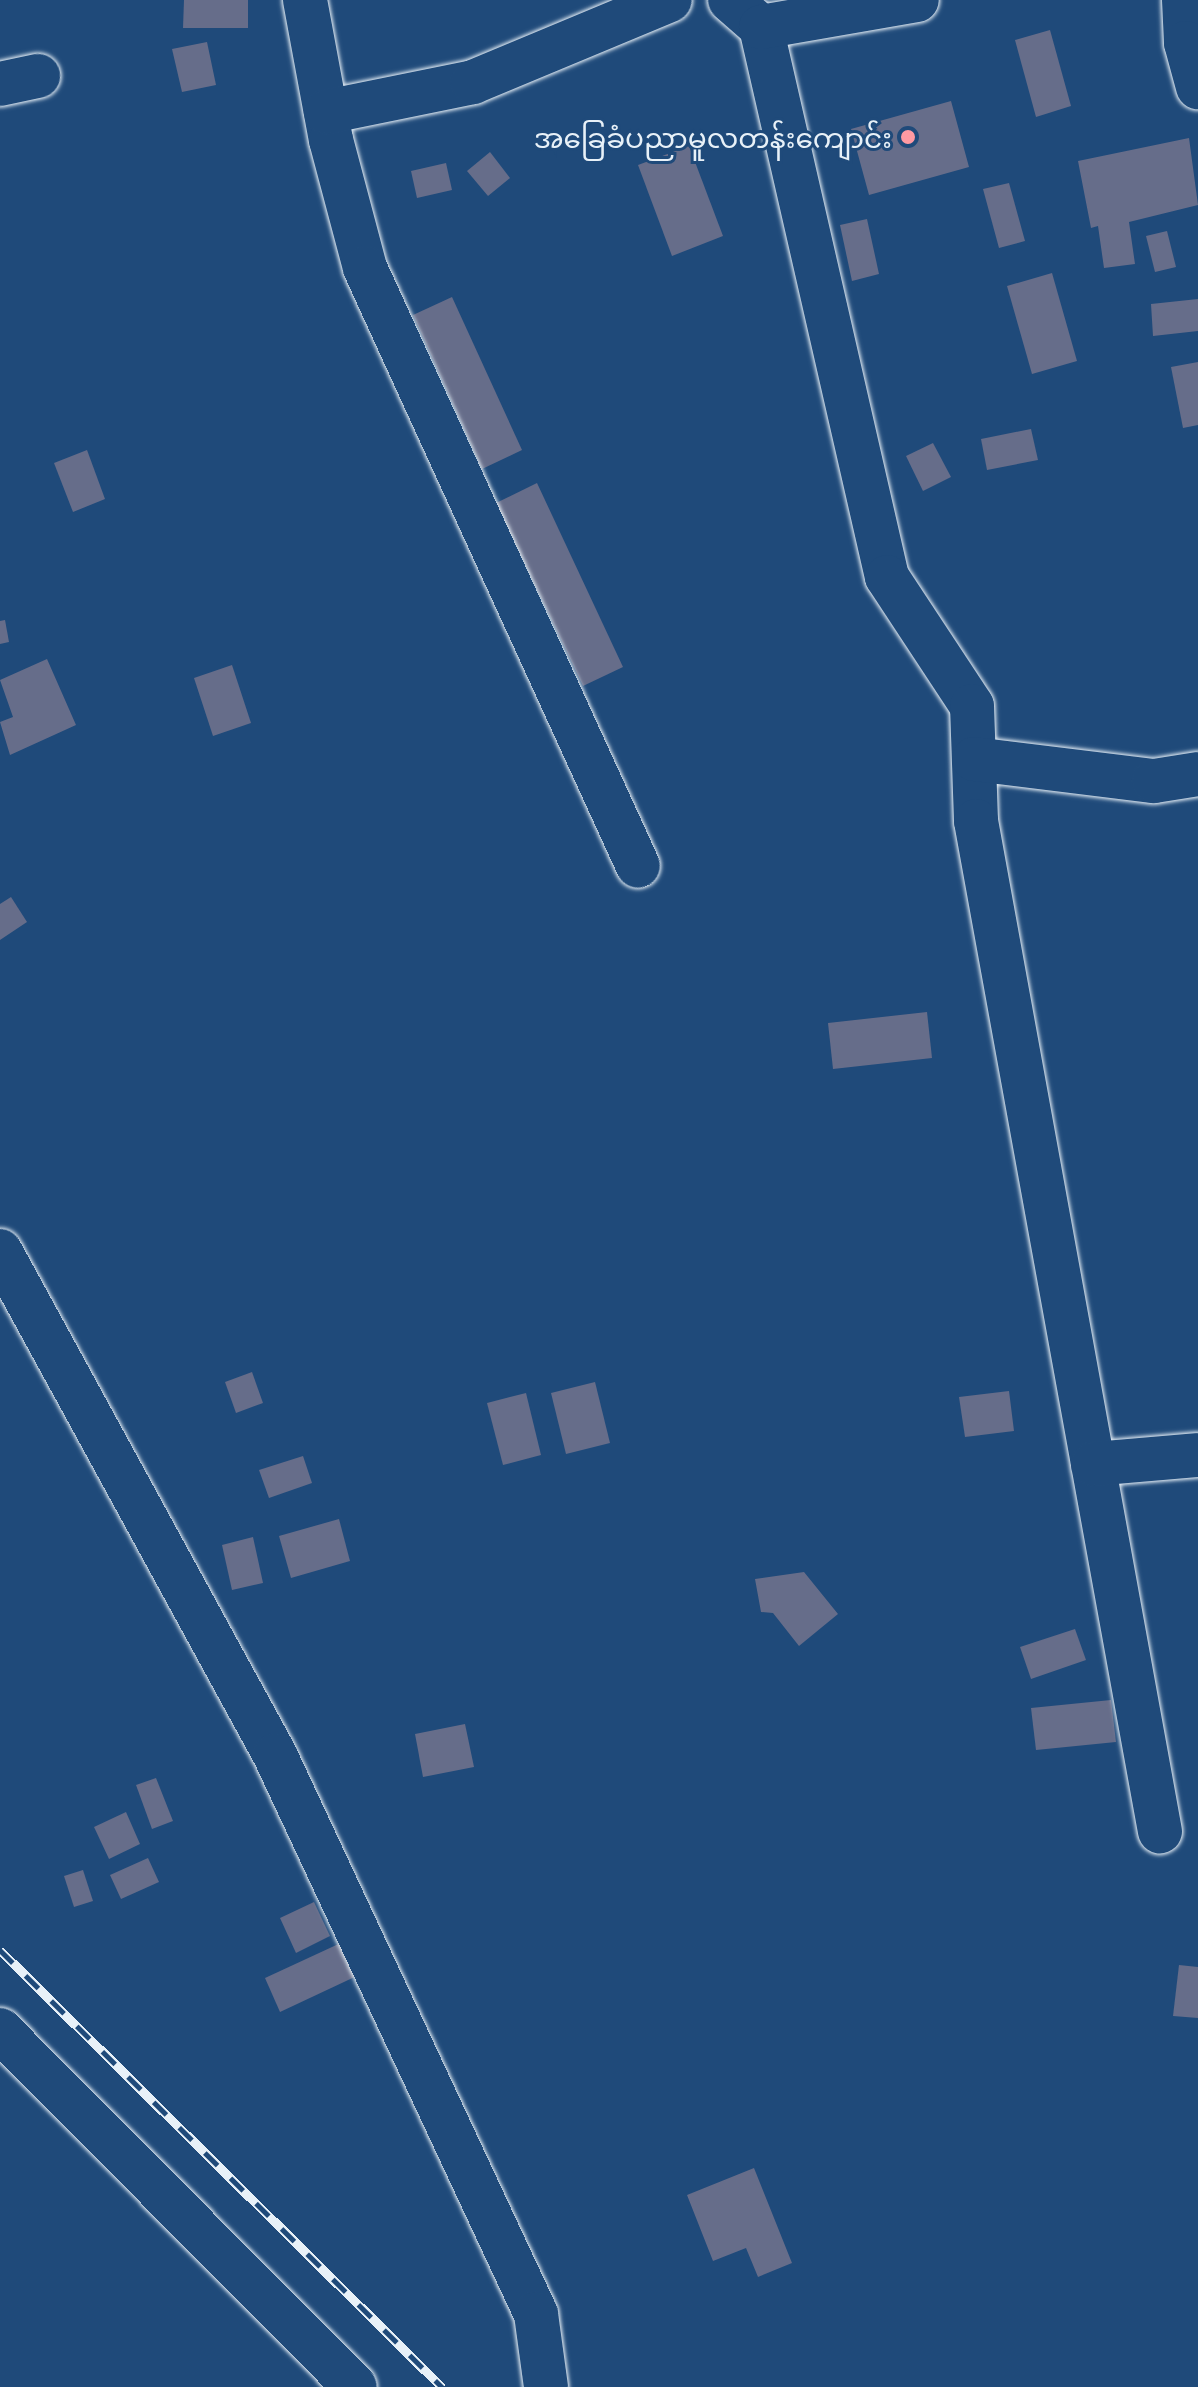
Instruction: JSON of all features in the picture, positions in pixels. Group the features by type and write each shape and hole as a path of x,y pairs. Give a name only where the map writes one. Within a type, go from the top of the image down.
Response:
{"street":[{"path":"305,0 326,112 365,268 638,866"},
{"path":"326,112 473,82 670,0"},
{"path":"917,0 746,13 887,577 972,706 976,821 1160,1831"},
{"path":"1184,0 1186,43 1198,87"},
{"path":"974,759 1154,781 1198,774"},
{"path":"0,1251 275,1755 536,2314 546,2387"},
{"path":"1093,1464 1198,1455"},
{"path":"0,2030 355,2387"}],"building":[{"path":"184,0 248,0 248,28 183,28"},
{"path":"1050,30 1071,106 1036,117 1015,40"},
{"path":"207,42 216,85 182,92 172,49"},
{"path":"951,101 969,167 869,195 851,129"},
{"path":"1189,138 1198,205 1129,222 1135,264 1104,268 1098,226 1091,228 1078,161"},
{"path":"689,146 723,236 672,256 638,165"},
{"path":"490,152 510,178 488,196 467,171"},
{"path":"446,163 452,190 417,198 411,171"},
{"path":"1009,183 1025,241 999,248 983,189"},
{"path":"867,219 879,274 852,281 840,225"},
{"path":"1167,231 1176,267 1155,272 1146,236"},
{"path":"1052,273 1077,361 1032,374 1007,286"},
{"path":"452,297 522,450 482,469 413,315"},
{"path":"1198,299 1198,331 1153,336 1151,304"},
{"path":"1198,362 1198,425 1183,428 1171,367"},
{"path":"1031,429 1038,460 987,470 981,439"},
{"path":"933,443 951,477 923,491 906,456"},
{"path":"87,450 105,499 73,512 54,463"},
{"path":"537,483 623,667 583,686 496,503"},
{"path":"5,620 9,642 0,644 0,621"},
{"path":"47,659 76,725 10,755 0,722 13,717 0,680"},
{"path":"232,665 251,723 213,736 194,678"},
{"path":"11,897 27,922 0,940 0,904"},
{"path":"927,1012 932,1058 833,1069 828,1023"},
{"path":"252,1372 263,1403 236,1413 225,1382"},
{"path":"595,1382 610,1443 566,1454 551,1393"},
{"path":"1009,1391 1014,1431 965,1437 959,1397"},
{"path":"526,1393 541,1455 503,1465 487,1403"},
{"path":"303,1456 312,1483 269,1498 259,1470"},
{"path":"339,1519 350,1561 291,1578 279,1536"},
{"path":"253,1537 263,1583 232,1590 222,1545"},
{"path":"804,1572 838,1614 799,1646 773,1613 761,1612 755,1579"},
{"path":"1075,1629 1086,1660 1031,1679 1020,1647"},
{"path":"1111,1700 1116,1742 1036,1750 1031,1708"},
{"path":"465,1724 474,1767 423,1777 415,1734"},
{"path":"156,1778 173,1821 152,1829 136,1785"},
{"path":"126,1812 140,1844 109,1859 94,1827"},
{"path":"148,1858 159,1882 121,1899 110,1875"},
{"path":"83,1870 93,1901 74,1907 64,1876"},
{"path":"314,1902 330,1936 296,1953 280,1918"},
{"path":"345,1941 361,1974 280,2012 265,1978"},
{"path":"1179,1965 1198,1967 1198,2018 1173,2016"},
{"path":"754,2168 792,2263 758,2277 746,2248 713,2261 687,2195"}],"railway":[{"path":"0,1950 442,2387"}],"place":[{"name":"အခြေခံပညာမူလတန်းကျောင်း","path":"908,137"}]}
